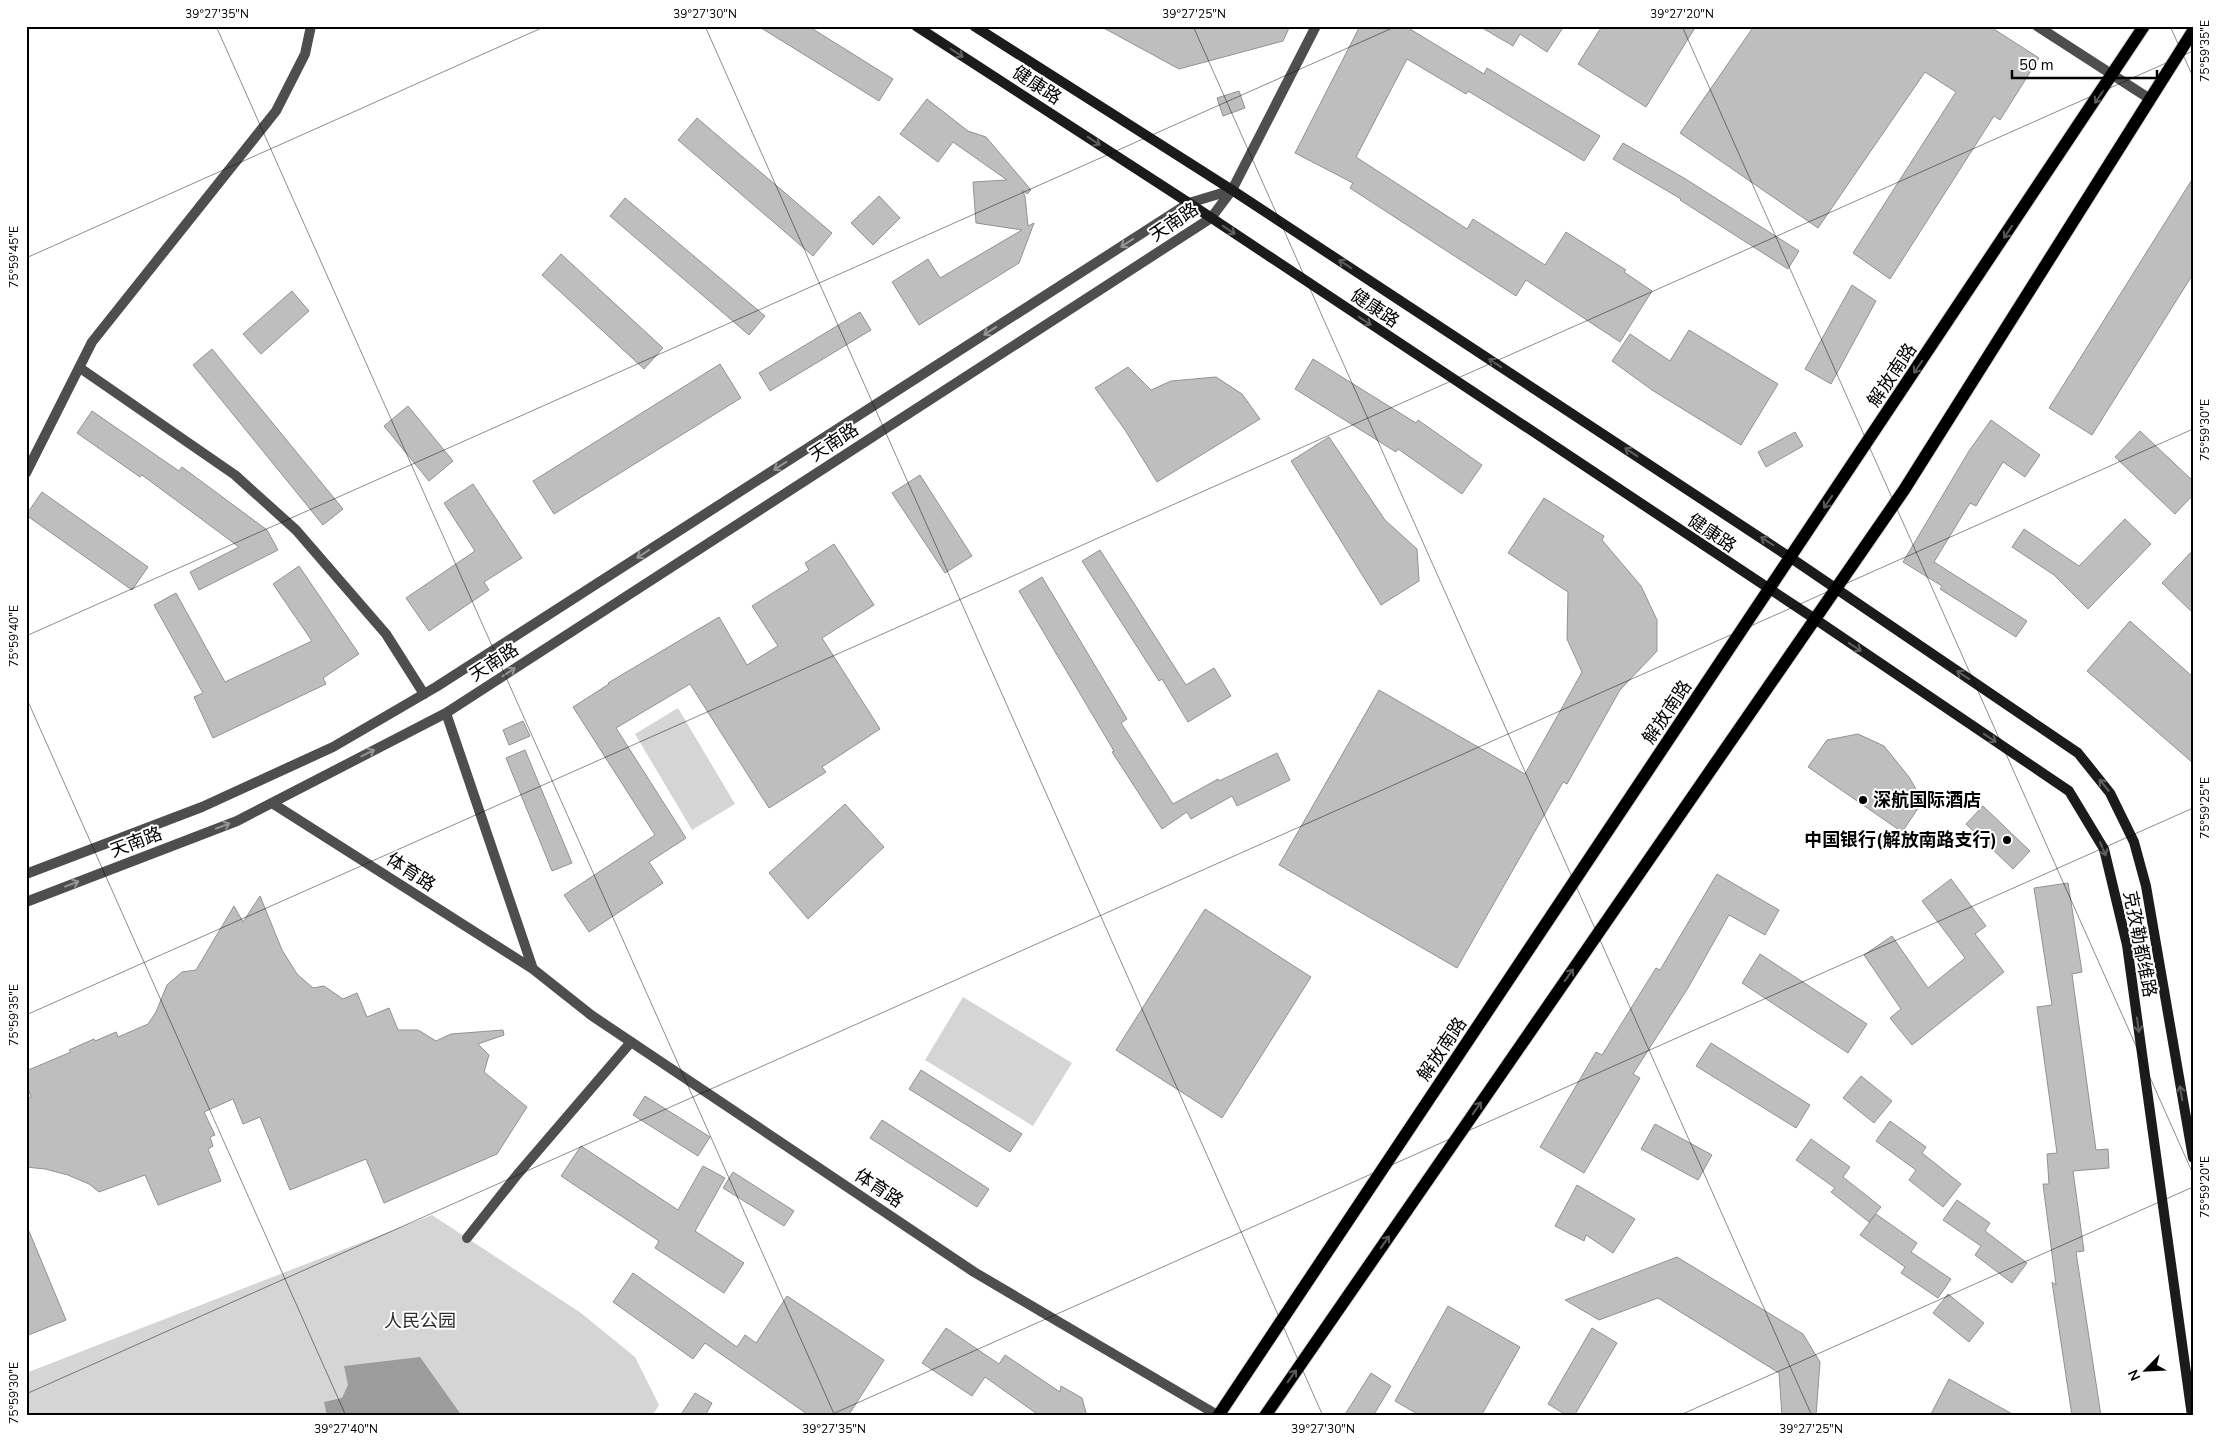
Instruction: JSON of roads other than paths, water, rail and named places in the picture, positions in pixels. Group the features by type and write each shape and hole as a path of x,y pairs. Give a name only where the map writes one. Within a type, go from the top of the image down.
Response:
{"main road":[{"name":"健康路","path":"916,26 1189,203 1815,619"},
{"name":"健康路","path":"974,26 1232,190 1791,558 1835,589"},
{"name":"解放南路","path":"1219,1416 2144,26"},
{"path":"1265,1416 1904,490 2193,31"},
{"name":"克孜勒都维路","path":"1835,589 2078,753 2110,793 2134,842 2146,886 2193,1158"},
{"name":"克孜勒都维路","path":"1815,619 2069,791 2104,849 2127,946 2192,1416"}],"street":[{"path":"26,473 92,342 276,110 305,54 311,26"},
{"path":"1232,190 1316,26"},
{"path":"2038,26 2150,99"},
{"name":"天南路","path":"26,874 202,807 333,747 424,694 1189,203 1232,190"},
{"name":"天南路","path":"26,902 237,821 446,713 1211,218 1232,190"},
{"path":"80,368 235,475 296,530 386,634 424,694"},
{"path":"446,713 533,969"},
{"name":"体育路","path":"272,803 533,969 591,1015 974,1272 1219,1416"},
{"path":"466,1238 517,1175 631,1042"}],"place":[{"name":"深航国际酒店","path":"1863,800"},
{"name":"中国银行(解放南路支行)","path":"2007,840"}],"park label":[{"name":"人民公园","path":"420,1321"}]}
